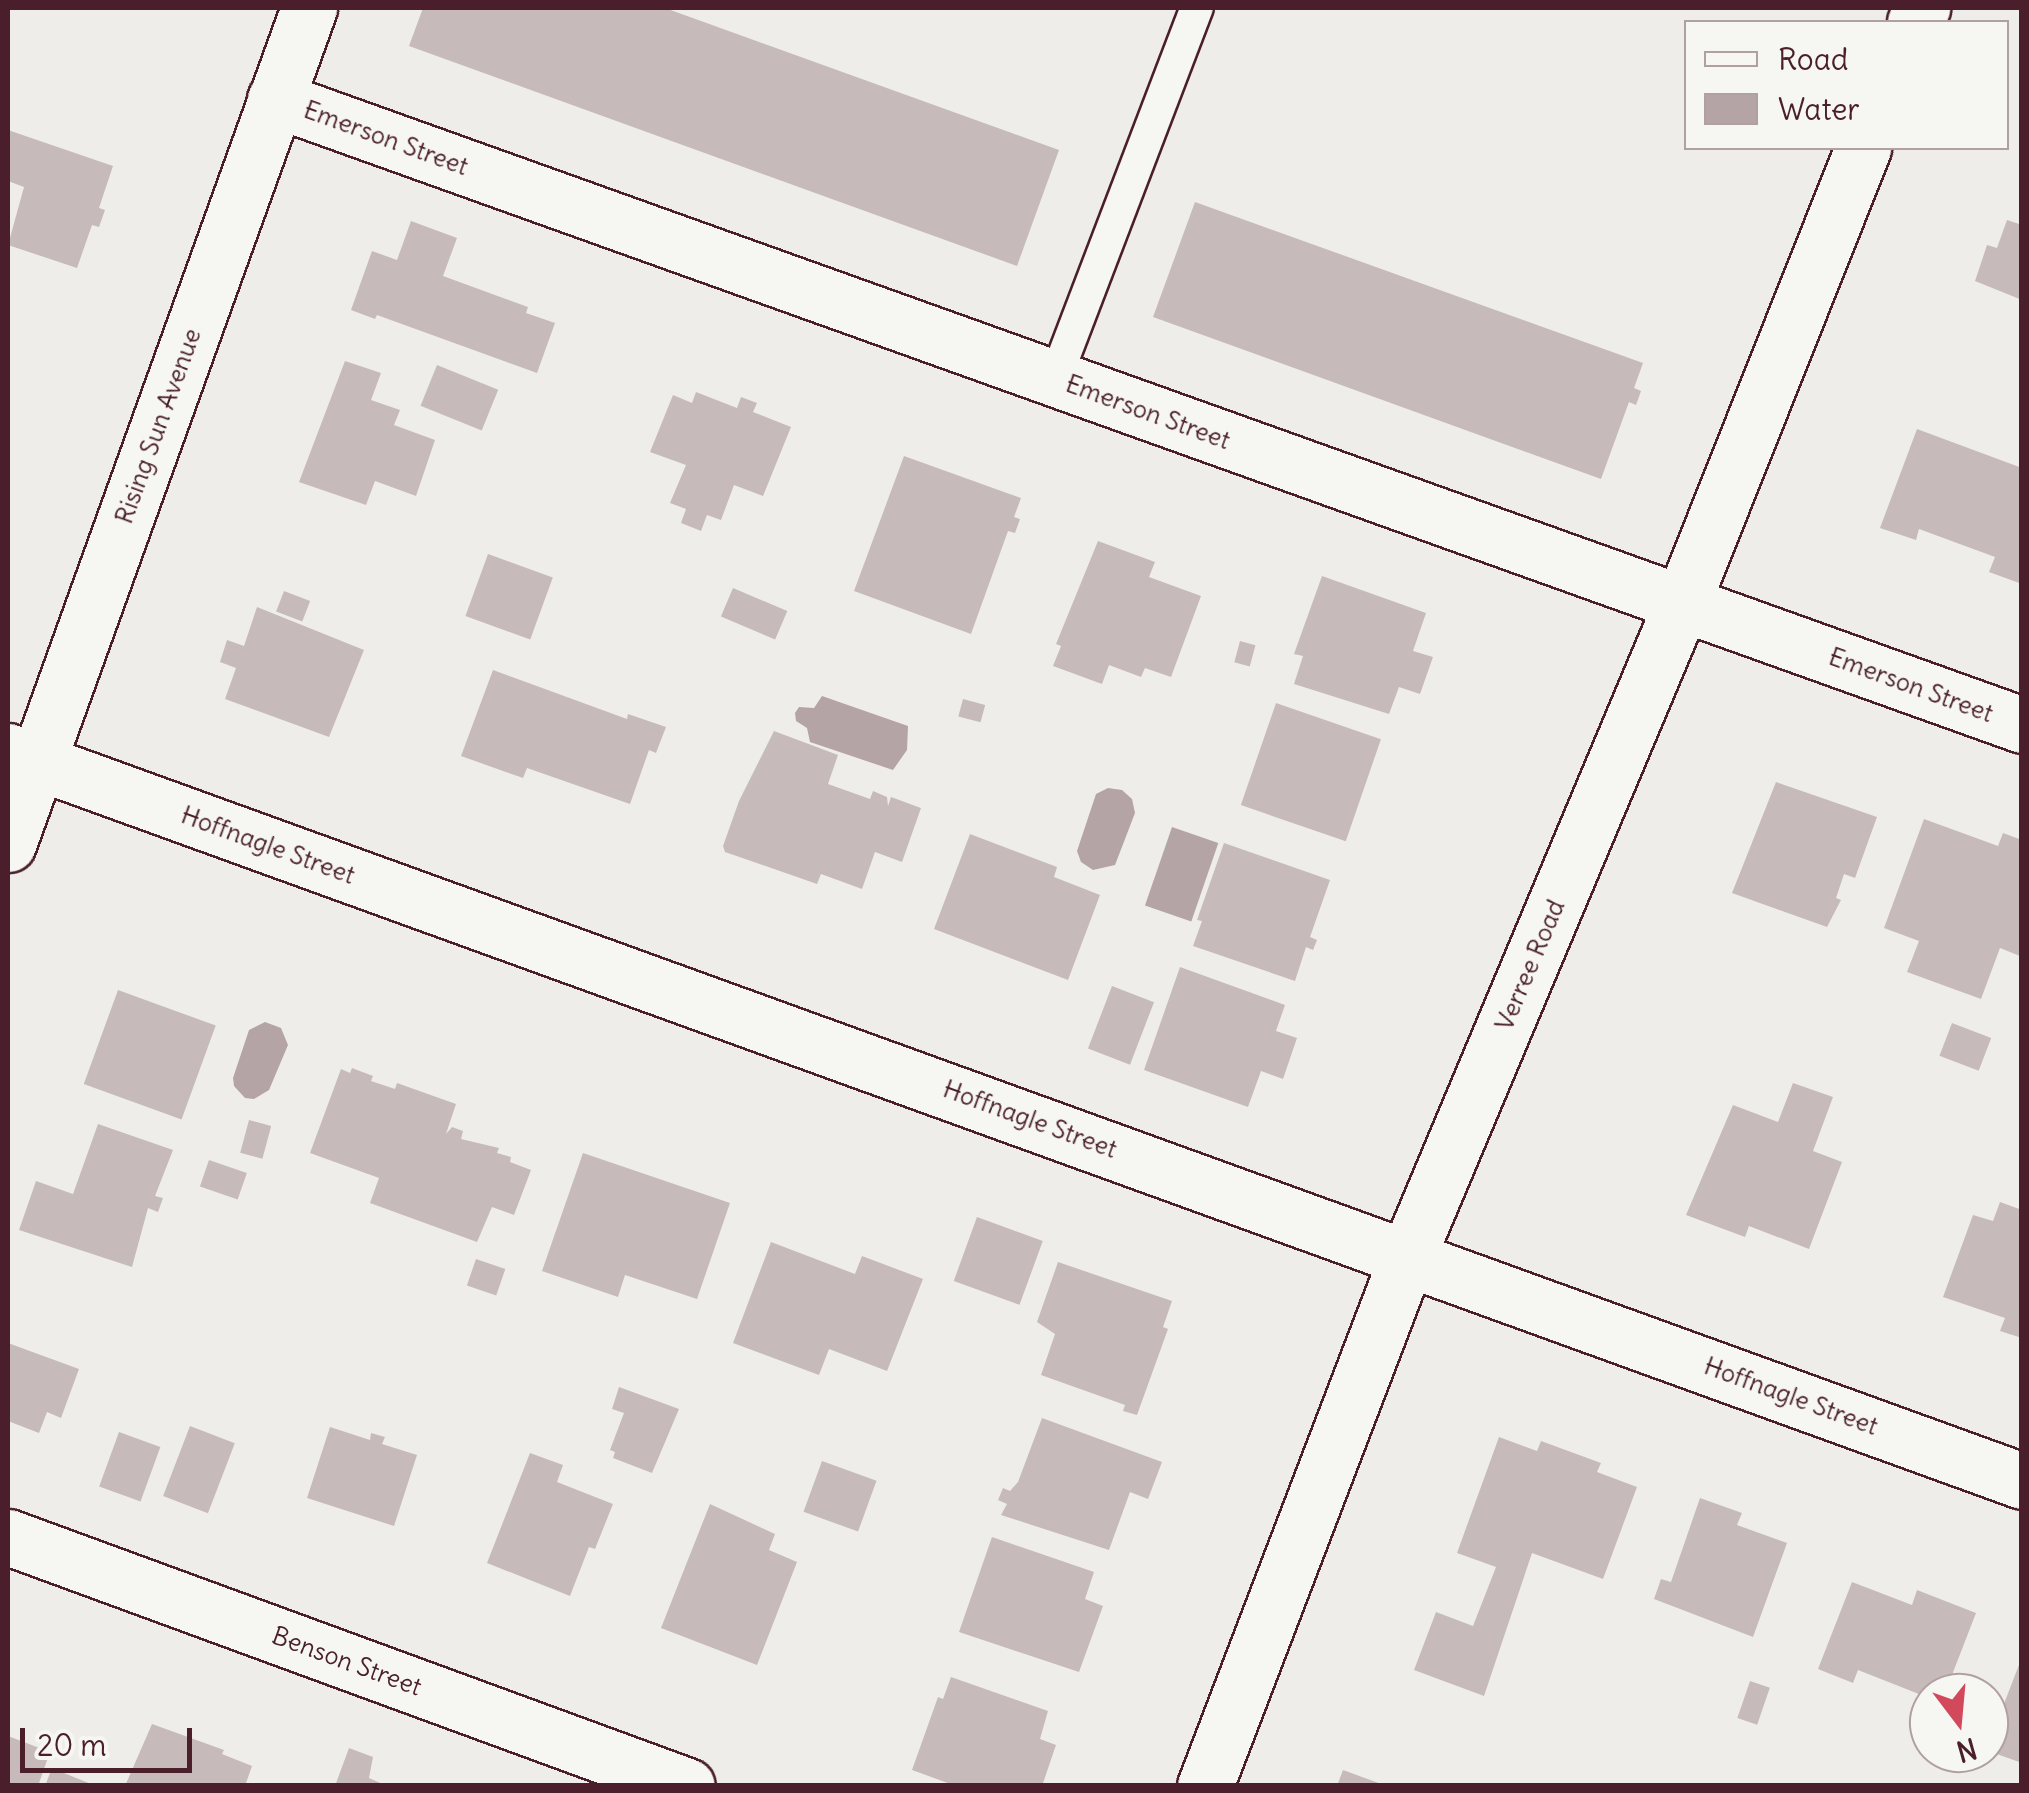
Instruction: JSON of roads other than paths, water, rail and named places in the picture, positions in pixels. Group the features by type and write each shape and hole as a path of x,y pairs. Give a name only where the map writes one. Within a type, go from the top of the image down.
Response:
{"street":[{"name":"Rising Sun Avenue","path":"8,844 22,756 309,8"},
{"name":"Emerson Street","path":"275,99 2022,725"},
{"name":"Verree Road","path":"1205,1786 1408,1255 1682,603 1863,150"},
{"name":"Hoffnagle Street","path":"22,756 1408,1255 2022,1481"},
{"name":"Benson Street","path":"8,1536 687,1786"}],"lane":[{"path":"1054,378 1197,8"}],"water":[{"path":"822,696 908,726 907,750 893,770 810,742 807,728 796,721 795,713 799,707 814,708"},
{"path":"1108,788 1122,790 1132,799 1135,813 1115,865 1093,870 1081,862 1077,851 1096,794"},
{"path":"1172,827 1218,843 1191,921 1145,905"},
{"path":"265,1022 281,1028 288,1045 269,1090 254,1099 245,1098 234,1086 233,1078 249,1030"}]}
